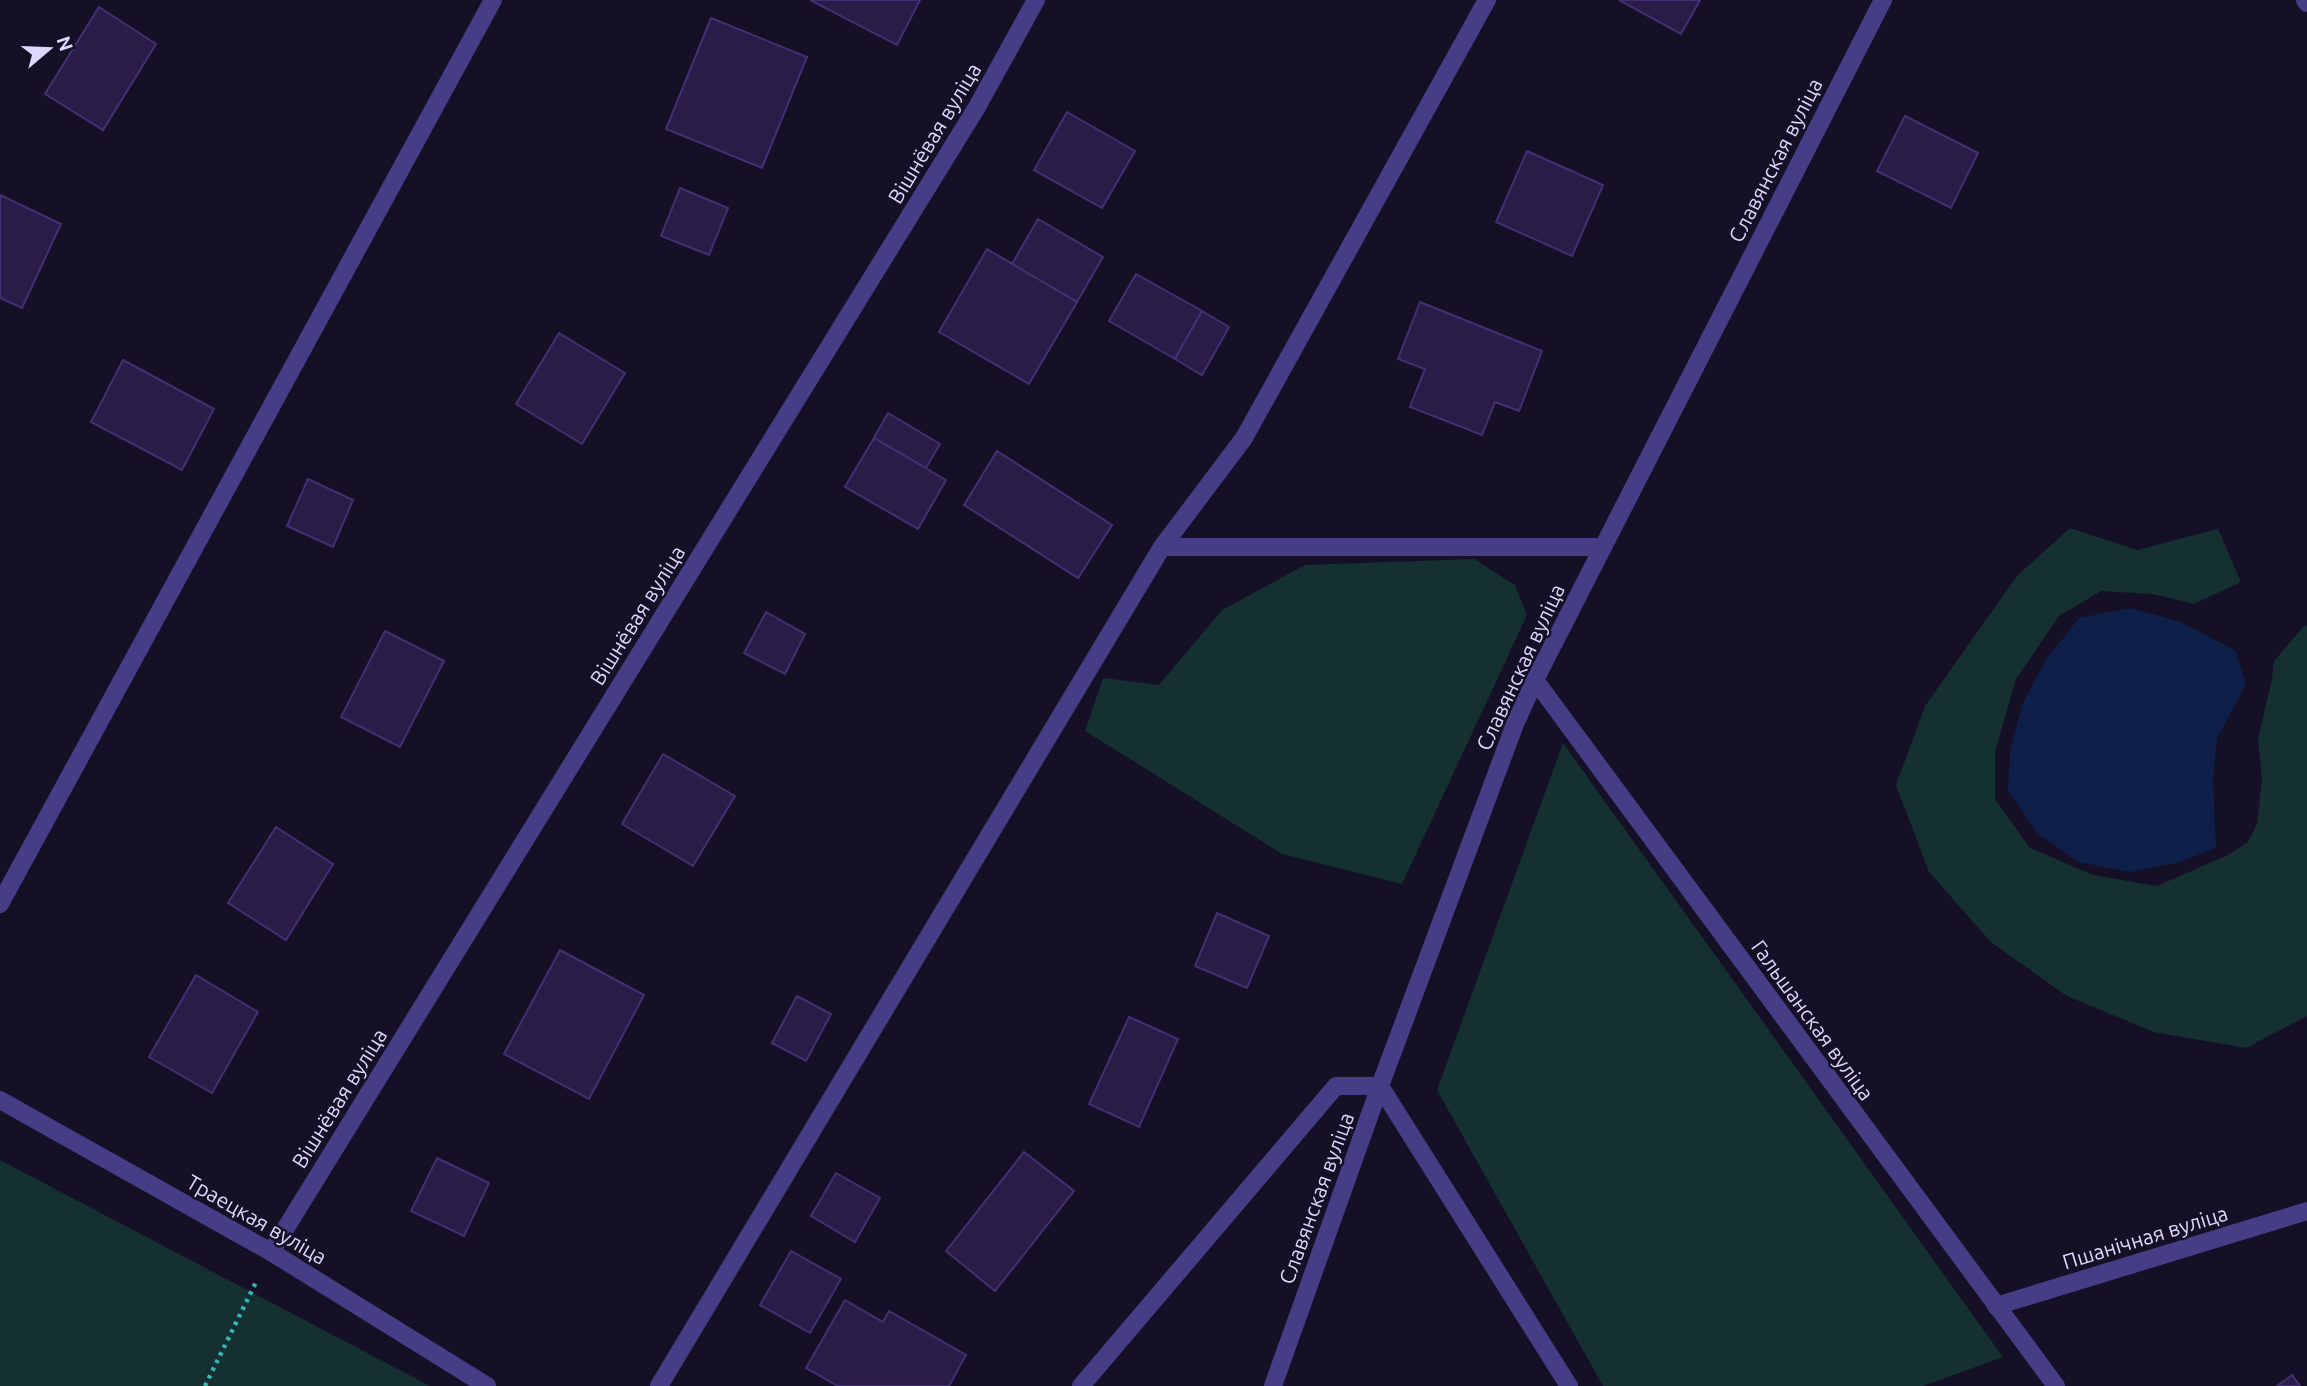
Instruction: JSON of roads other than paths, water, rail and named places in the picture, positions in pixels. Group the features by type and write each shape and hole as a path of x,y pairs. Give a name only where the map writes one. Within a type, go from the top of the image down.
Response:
{"street":[{"path":"0,904 493,0"},
{"name":"Вішнёвая вуліца","path":"271,1252 977,107 1036,0"},
{"path":"659,1386 1162,547 1244,439 1487,0"},
{"name":"Славянская вуліца","path":"1273,1386 1380,1086 1515,724 1535,680 1883,0"},
{"path":"1162,547 1603,547"},
{"name":"Гальшанская вуліца","path":"1535,680 2056,1386"},
{"path":"1082,1386 1336,1086 1380,1086 1569,1386"},
{"name":"Траецкая вуліца","path":"0,1100 271,1252 487,1386"},
{"name":"Пшанічная вуліца","path":"1996,1306 2307,1211"}],"water":[{"path":"2130,608 2181,622 2236,651 2246,684 2217,739 2213,779 2216,848 2180,862 2130,872 2079,862 2037,833 2008,790 2010,750 2023,703 2045,661 2079,618"}]}
